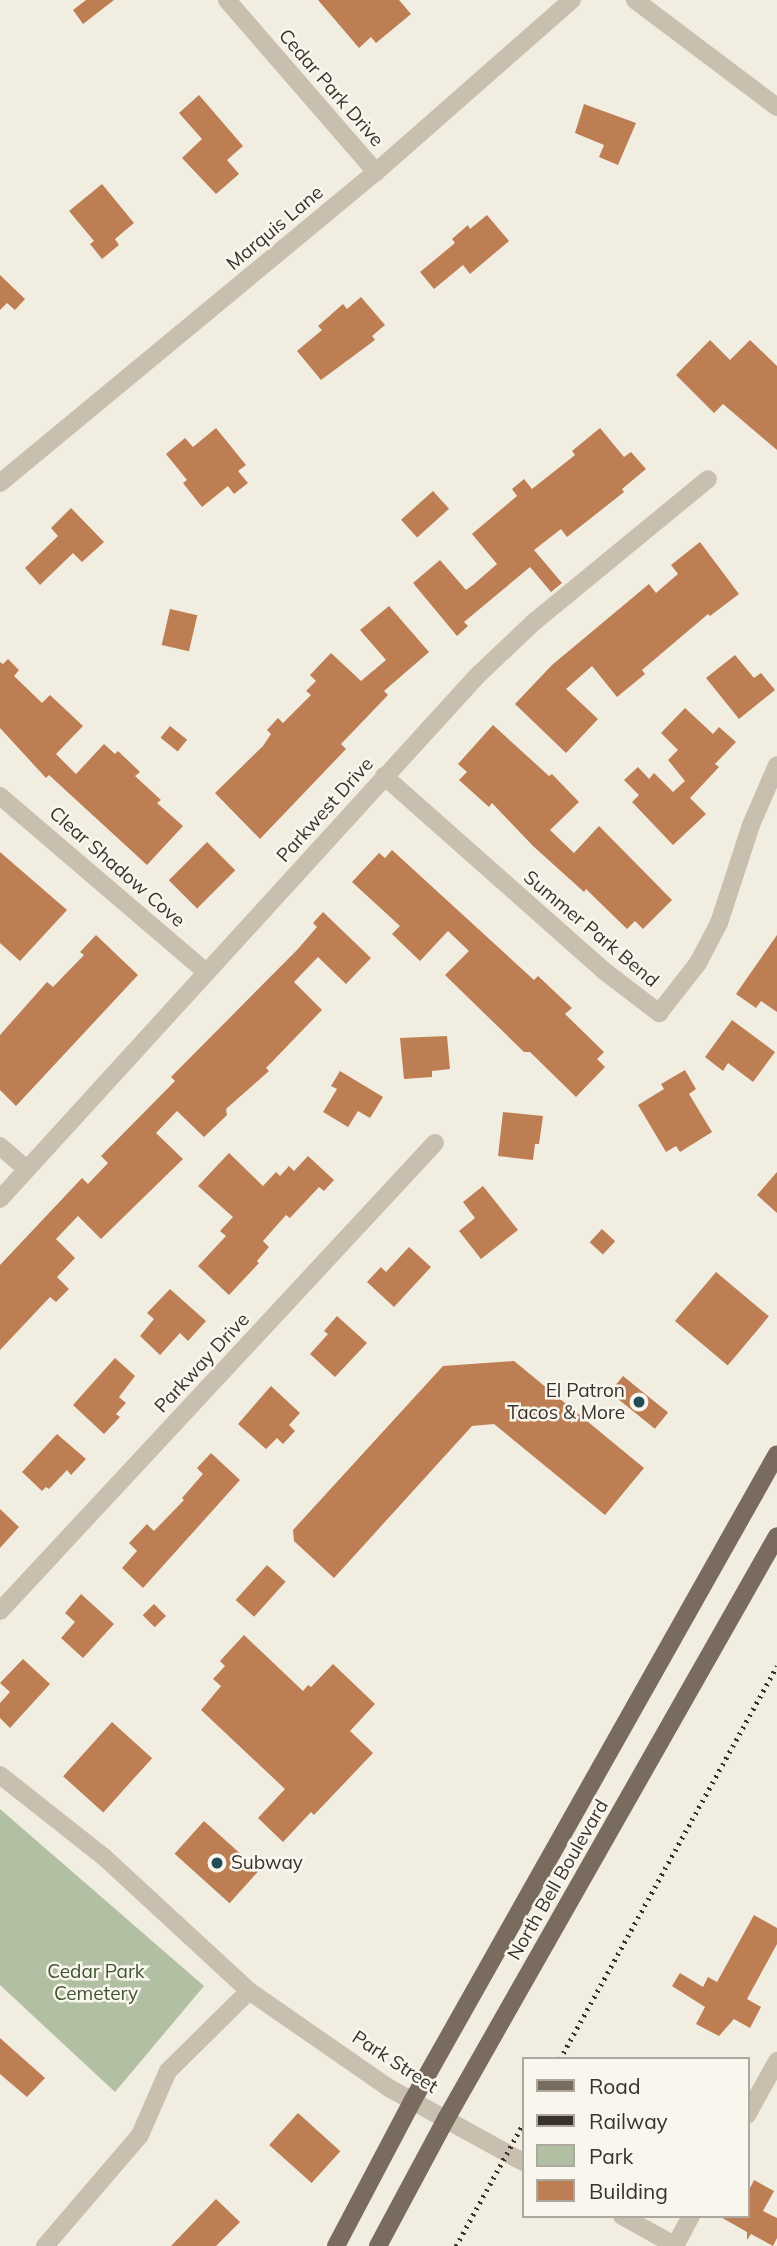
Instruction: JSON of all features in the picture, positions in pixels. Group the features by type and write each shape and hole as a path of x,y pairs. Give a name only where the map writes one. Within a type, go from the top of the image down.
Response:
{"main road":[{"name":"North Bell Boulevard","path":"336,2246 413,2100 777,1454"},
{"name":"North Bell Boulevard","path":"378,2246 446,2119 777,1536"}],"street":[{"name":"Cedar Park Drive","path":"227,0 376,172"},
{"name":"Marquis Lane","path":"0,483 376,172 572,0"},
{"path":"635,0 777,107"},
{"name":"Parkwest Drive","path":"0,1199 477,676 534,622 708,479"},
{"name":"Summer Park Bend","path":"384,776 603,970 659,1013 698,962 719,923 751,825 777,765"},
{"name":"Clear Shadow Cove","path":"0,796 206,972"},
{"name":"Parkway Drive","path":"0,1611 435,1143"},
{"path":"0,1146 26,1169"},
{"name":"Park Street","path":"0,1775 104,1857 249,1991 389,2088 522,2161"},
{"path":"45,2246 140,2135 168,2071 249,1991"},
{"path":"749,2111 777,2061"},
{"path":"626,2218 675,2246 690,2218"}],"green space":[{"name":"Cedar Park Cemetery","path":"0,1809 204,1986 115,2092 0,1985"}],"building":[{"path":"86,0 114,0 83,24 73,10"},
{"path":"318,0 399,0 411,14 376,43 371,37 359,48"},
{"path":"199,95 243,146 227,160 239,174 216,194 182,158 202,139 179,113"},
{"path":"584,104 636,123 618,165 599,157 604,145 575,133"},
{"path":"102,184 134,223 115,239 119,245 102,259 90,244 94,241 69,211"},
{"path":"487,215 509,241 470,274 463,265 434,289 420,272 455,243 452,239 468,225 470,229"},
{"path":"0,275 25,299 15,310 7,303 0,310"},
{"path":"361,297 385,325 372,336 375,340 321,380 297,351 322,330 318,326 343,304 347,309"},
{"path":"710,340 730,360 750,340 777,366 777,450 723,404 714,413 676,375"},
{"path":"216,428 246,465 238,471 248,483 234,494 228,486 202,507 183,483 187,480 166,454 185,438 193,447"},
{"path":"600,428 624,457 631,452 646,469 622,489 624,492 567,537 561,529 534,550 562,583 551,592 530,567 464,622 468,626 457,636 413,583 440,560 466,590 473,585 497,564 472,534 517,496 512,489 524,479 532,489 575,455 572,451"},
{"path":"433,491 449,509 417,538 401,520"},
{"path":"71,508 104,542 82,562 73,553 40,585 25,568 58,536 51,528"},
{"path":"700,542 739,594 710,616 708,614 642,670 645,674 617,697 592,666 566,689 598,719 566,753 515,704 552,665 649,584 656,593 678,574 671,565"},
{"path":"389,606 429,652 384,691 388,695 341,744 346,749 260,839 215,793 263,746 271,734 267,730 278,718 283,723 311,695 306,691 316,681 310,675 331,653 361,681 386,660 360,630"},
{"path":"170,609 197,615 189,651 162,645"},
{"path":"735,655 754,678 761,673 775,690 739,719 706,678"},
{"path":"8,659 19,670 14,676 42,703 50,695 83,726 56,754 76,774 104,744 115,754 118,751 140,772 135,776 161,800 157,803 183,826 147,865 49,775 46,778 0,728 0,662 3,664"},
{"path":"685,708 713,734 719,727 736,742 715,764 719,767 690,798 706,814 673,845 632,802 639,795 624,780 638,767 649,779 654,773 673,792 685,781 668,760 678,750 661,733"},
{"path":"493,725 549,776 552,774 579,802 550,830 574,853 599,826 672,900 643,929 635,921 627,929 586,889 584,892 533,846 492,803 489,807 459,780 467,772 458,764"},
{"path":"170,726 187,740 178,752 161,738"},
{"path":"207,842 235,870 197,908 169,880"},
{"path":"392,850 534,980 538,976 572,1008 565,1014 604,1052 597,1059 605,1067 576,1097 530,1052 524,1052 445,975 469,951 448,931 420,961 392,934 400,926 352,882 379,853 385,858"},
{"path":"0,852 67,910 20,961 0,943"},
{"path":"323,912 371,958 346,984 318,957 294,982 322,1010 266,1068 269,1071 226,1109 227,1115 204,1137 177,1111 156,1133 183,1159 101,1239 78,1216 56,1239 75,1258 57,1277 69,1289 56,1302 50,1297 0,1350 0,1265 82,1178 88,1184 108,1163 101,1156 175,1081 171,1077 297,950 317,927 313,923"},
{"path":"96,935 138,975 16,1106 0,1090 0,1035 47,982 53,987 84,955 80,952"},
{"path":"777,935 777,1012 761,1001 756,1008 736,994"},
{"path":"732,1020 775,1052 753,1082 728,1063 723,1071 705,1057"},
{"path":"447,1036 450,1069 432,1071 432,1077 404,1079 400,1038"},
{"path":"685,1070 696,1089 689,1094 712,1132 680,1152 676,1146 666,1152 638,1105 664,1089 661,1084"},
{"path":"340,1071 383,1097 370,1118 358,1111 348,1127 323,1112 337,1089 331,1086"},
{"path":"503,1112 543,1116 539,1144 535,1144 533,1160 498,1156"},
{"path":"229,1153 263,1186 276,1172 280,1176 289,1166 294,1171 308,1156 334,1180 324,1191 319,1187 290,1218 286,1215 263,1241 269,1247 257,1261 259,1263 229,1295 198,1266 226,1236 220,1231 233,1217 198,1186"},
{"path":"777,1172 777,1213 757,1195"},
{"path":"483,1186 518,1230 481,1259 459,1231 475,1218 463,1202"},
{"path":"602,1229 615,1241 603,1254 590,1242"},
{"path":"409,1247 431,1267 394,1307 367,1282 381,1267 386,1272"},
{"path":"716,1272 769,1316 728,1365 675,1321"},
{"path":"170,1289 206,1321 188,1341 180,1333 160,1355 140,1336 154,1319 147,1313"},
{"path":"337,1316 367,1343 335,1377 310,1354 328,1334 324,1331"},
{"path":"115,1358 135,1376 119,1397 126,1403 116,1414 120,1417 104,1434 73,1405"},
{"path":"514,1361 644,1468 605,1515 494,1424 472,1426 334,1578 294,1541 293,1530 443,1366"},
{"name":"El Patron Tacos & More","path":"623,1376 668,1413 655,1429 610,1392"},
{"path":"271,1386 300,1413 289,1425 295,1431 283,1444 277,1438 266,1449 238,1424"},
{"path":"57,1434 86,1459 71,1475 67,1470 49,1489 46,1487 42,1491 22,1472"},
{"path":"211,1453 240,1480 143,1588 122,1568 137,1551 129,1543 147,1524 154,1531 184,1500 182,1498 203,1474 197,1468"},
{"path":"0,1509 19,1527 0,1548"},
{"path":"267,1565 286,1582 254,1617 236,1600"},
{"path":"81,1594 114,1624 83,1658 61,1638 75,1622 65,1613"},
{"path":"154,1604 166,1616 155,1627 143,1615"},
{"path":"244,1635 303,1691 308,1685 311,1687 333,1664 375,1704 350,1731 373,1753 314,1815 311,1812 283,1842 258,1818 285,1789 201,1710 221,1686 213,1679 225,1666 220,1661"},
{"path":"23,1659 50,1684 10,1728 0,1718 0,1703 10,1692 0,1683"},
{"path":"112,1722 152,1758 103,1812 63,1776"},
{"name":"Subway","path":"204,1821 259,1871 230,1903 175,1854"},
{"path":"754,1915 777,1928 777,1944 747,1999 761,2007 750,2028 734,2019 719,2036 696,2024 705,2007 672,1986 680,1973 703,1987 708,1977 717,1982"},
{"path":"0,2038 45,2078 27,2097 0,2074"},
{"path":"298,2113 340,2151 312,2183 269,2145"},
{"path":"754,2180 774,2191 763,2211 777,2218 777,2238 773,2246 751,2234 747,2240 747,2232 722,2218 749,2218 749,2190"},
{"path":"216,2199 240,2222 216,2246 171,2246"}],"railway":[{"path":"561,2057 777,1666"},
{"path":"456,2246 522,2126"}],"place":[{"name":"El Patron Tacos & More","path":"639,1402"},
{"name":"Subway","path":"217,1863"}]}
